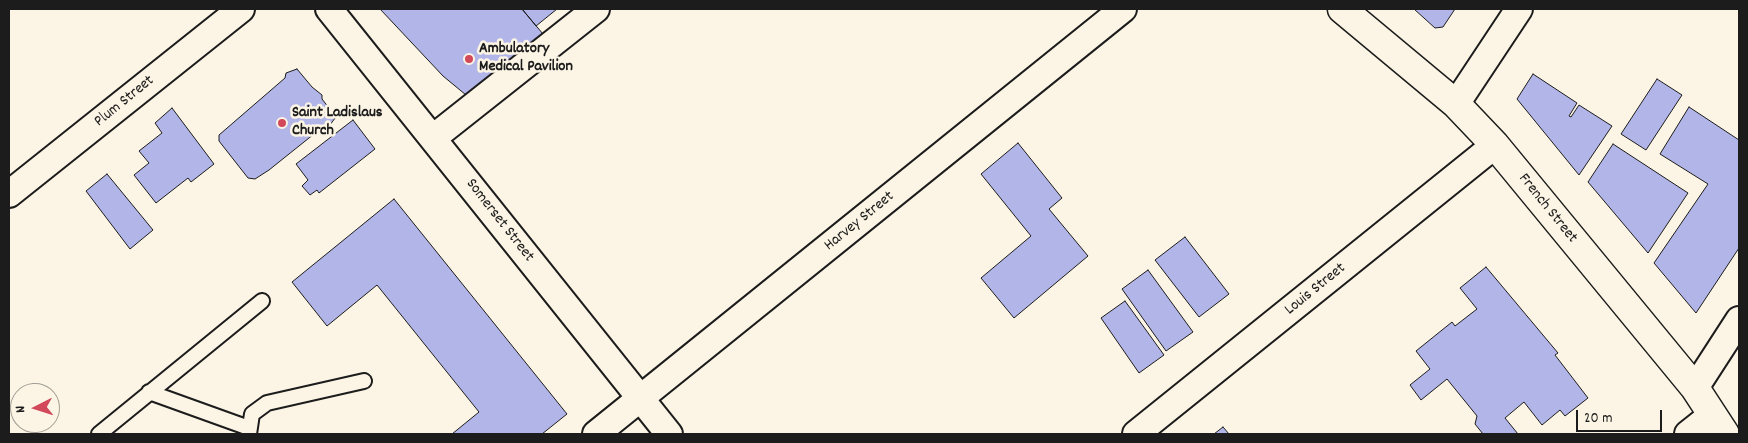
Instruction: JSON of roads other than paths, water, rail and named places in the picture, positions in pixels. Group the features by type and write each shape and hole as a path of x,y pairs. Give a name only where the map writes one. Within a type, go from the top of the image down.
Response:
{"main road":[{"name":"French Street","path":"1342,9 1456,104 1495,145 1695,388 1719,424"}],"street":[{"name":"Plum Street","path":"9,194 241,9"},
{"name":"Somerset Street","path":"329,9 669,434"},
{"path":"434,138 596,9"},
{"name":"Harvey Street","path":"596,434 1123,9"},
{"path":"1456,104 1519,9"},
{"name":"Louis Street","path":"1136,434 1495,145"},
{"path":"1695,388 1739,320"},
{"path":"1688,434 1719,424"}],"lane":[{"path":"99,434 262,301"},
{"path":"149,392 249,431 252,414 267,403 364,381"}],"place":[{"name":"Ambulatory Medical Pavilion","path":"469,59"},
{"name":"Saint Ladislaus Church","path":"282,123"}]}
